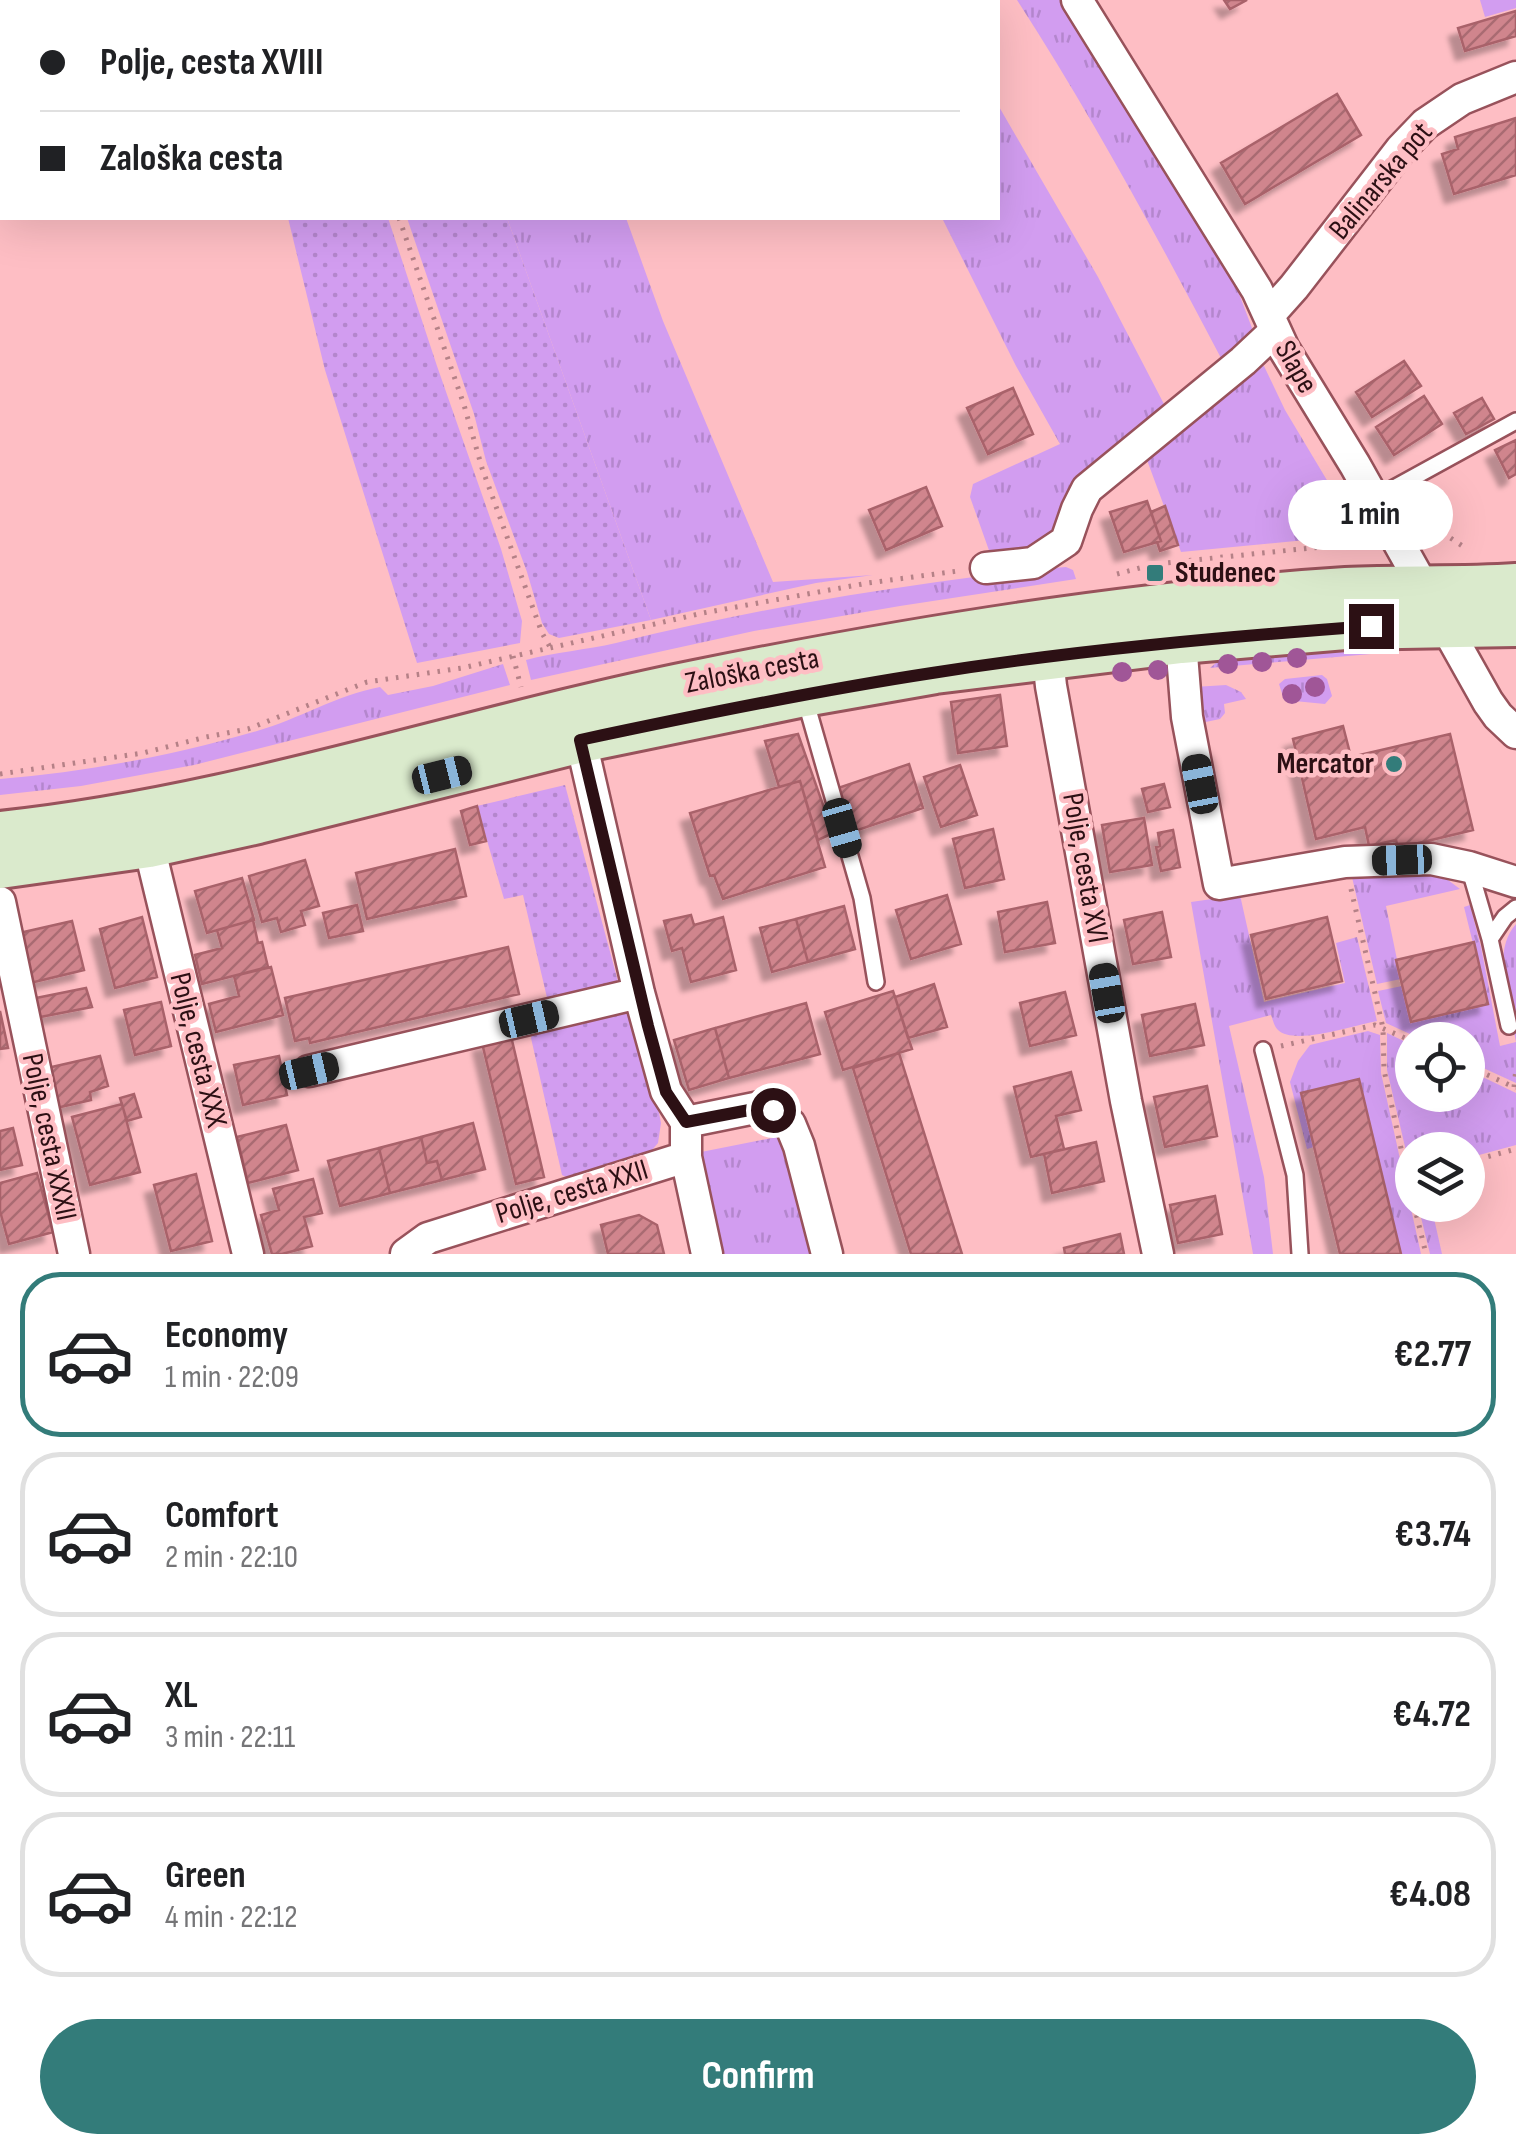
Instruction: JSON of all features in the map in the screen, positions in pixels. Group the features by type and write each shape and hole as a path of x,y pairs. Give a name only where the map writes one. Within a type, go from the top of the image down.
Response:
{"main road":[{"name":"Zaloška cesta","path":"0,833 145,813 692,682 944,636 1223,600 1347,589 1516,585"},
{"name":"Zaloška cesta","path":"0,867 149,846 580,740 935,672 1181,642 1371,626 1516,624"}],"street":[{"name":"Slape","path":"1077,0 1256,290 1488,702 1516,733"},
{"name":"Balinarska pot","path":"986,568 1034,563 1066,541 1087,489 1243,361 1294,287 1401,149 1426,124 1462,99 1516,77"},
{"path":"1181,642 1187,717 1219,884 1345,862 1431,860 1516,882"},
{"name":"Polje, cesta XVI","path":"1048,658 1126,1101 1158,1254"},
{"name":"Polje, cesta XXII","path":"580,740 666,1092 686,1122 686,1157 707,1254"},
{"name":"Polje, cesta XXX","path":"149,846 248,1254"},
{"name":"Polje, cesta XXXII","path":"0,902 74,1254"},
{"path":"309,1071 639,993"},
{"path":"686,1122 760,1108 773,1110 790,1124 828,1254"},
{"name":"Polje, cesta XXII","path":"406,1254 428,1238 686,1157"}],"lane":[{"path":"1374,500 1516,421"},
{"path":"804,695 862,898 876,982"},
{"path":"1469,867 1490,939 1508,1026"},
{"path":"1490,939 1516,908"},
{"path":"1263,1050 1295,1175 1300,1254"}],"path":[{"path":"401,220 482,468 550,647"},
{"path":"1321,548 1359,547"},
{"path":"0,774 143,753 248,729 367,682 462,668 703,614 868,583 986,568"},
{"path":"513,656 521,690"},
{"path":"1345,862 1383,1028 1384,1070 1399,1132"},
{"path":"1263,1050 1375,1025 1395,1033"},
{"path":"1485,1074 1515,1087 1516,1068"},
{"path":"1485,1157 1516,1149"},
{"path":"1418,1222 1426,1254"}],"green space":[{"path":"1017,0 1062,0 1135,114 1238,291 1252,328 1251,341 1081,483 1053,532 1028,551 991,556 970,497 973,484 1060,444 943,220 1000,220 1000,108 1098,277 1165,406 1222,360 1072,88"},
{"path":"1480,0 1516,0 1516,8 1485,17"},
{"path":"288,220 389,220 501,549 522,621 520,643 417,663 325,370"},
{"path":"408,220 508,220 651,620 559,638 549,634 486,461 474,414"},
{"path":"508,220 627,220 663,321 773,582 873,575 816,583 651,620"},
{"path":"1264,366 1285,410 1337,497 1339,510 1335,522 1316,539 1181,552 1144,452 1246,370"},
{"path":"1066,567 1073,570 1076,579 754,631 531,680 526,660 816,601"},
{"path":"1368,647 1371,654 1210,668 1218,661"},
{"path":"503,664 510,685 194,765 81,786 0,795 0,779 97,767 194,748 273,726 364,691 380,687 388,695 433,686"},
{"path":"1322,675 1332,696 1325,704 1284,700 1279,684 1285,679"},
{"path":"1226,685 1246,699 1224,704 1225,713 1220,719 1201,723 1194,687"},
{"path":"503,702 515,708 247,777 0,819 0,811 190,780"},
{"path":"565,785 619,985 548,1002 523,895 504,899 477,806"},
{"path":"1430,871 1460,889 1386,906 1401,979 1377,984 1351,873"},
{"path":"1240,895 1264,1002 1345,983 1336,943 1357,937 1377,1021 1297,1036 1278,1030 1271,1015 1229,1026 1264,1177 1273,1254 1253,1254 1191,902"},
{"path":"1470,905 1481,947 1500,1046 1516,1042 1516,1083 1485,1069 1485,1022 1411,1022 1488,1004 1464,907"},
{"path":"1516,924 1516,1042 1503,965 1508,936"},
{"path":"1402,986 1411,1022 1395,1022 1395,1027 1386,1023 1378,991"},
{"path":"620,1010 637,1025 651,1073 661,1123 658,1143 645,1158 572,1180 562,1175 531,1038 535,1027"},
{"path":"1368,1031 1380,1035 1381,1073 1395,1136 1395,1222 1414,1222 1421,1254 1401,1254 1360,1080 1302,1093 1314,1147 1307,1149 1290,1082 1310,1045"},
{"path":"1387,1033 1395,1037 1395,1104 1387,1070"},
{"path":"1485,1078 1516,1093 1516,1145 1485,1153 1485,1132 1402,1132 1397,1112 1485,1112"},
{"path":"777,1137 789,1150 813,1254 718,1254 696,1153"},
{"path":"1422,1222 1435,1222 1442,1254 1430,1254"}],"building":[{"path":"1224,0 1247,0 1230,9"},
{"path":"1516,11 1516,36 1465,51 1458,28"},
{"path":"1337,94 1361,135 1245,204 1221,163"},
{"path":"1516,118 1516,175 1454,194 1442,154 1458,149 1455,137"},
{"path":"1404,361 1421,386 1372,417 1356,392"},
{"path":"1013,388 1033,434 988,454 967,408"},
{"path":"1424,396 1442,424 1394,455 1376,427"},
{"path":"1482,398 1494,419 1466,434 1454,413"},
{"path":"1516,440 1516,474 1509,478 1495,450"},
{"path":"926,487 942,526 886,550 869,510"},
{"path":"1147,501 1161,541 1124,552 1110,512"},
{"path":"1165,506 1178,545 1160,551 1157,542 1161,541 1151,512"},
{"path":"1000,695 1007,746 958,753 951,702"},
{"path":"1343,726 1351,757 1450,734 1473,830 1398,848 1396,840 1369,846 1365,827 1316,839 1293,739"},
{"path":"798,734 833,833 818,840 800,781 779,787 765,741"},
{"path":"909,764 923,808 852,832 838,788"},
{"path":"960,765 977,815 941,827 924,777"},
{"path":"800,781 825,867 723,899 714,875 710,876 690,813"},
{"path":"1164,784 1170,807 1148,812 1142,789"},
{"path":"477,806 486,841 470,845 461,811"},
{"path":"1144,818 1152,865 1110,872 1102,825"},
{"path":"993,829 1004,879 965,888 953,839"},
{"path":"1173,830 1180,867 1161,871 1156,847 1160,846 1158,833"},
{"path":"455,849 466,896 367,919 356,873"},
{"path":"305,860 319,906 301,911 305,925 281,932 277,918 262,922 249,876"},
{"path":"242,878 254,920 207,933 195,891"},
{"path":"947,895 961,944 911,959 896,910"},
{"path":"1047,902 1055,943 1005,952 998,912"},
{"path":"357,905 363,931 329,938 323,913"},
{"path":"844,906 855,949 808,962 796,919"},
{"path":"1162,912 1171,957 1133,964 1124,920"},
{"path":"691,915 694,925 723,917 736,970 691,982 682,948 672,951 664,921"},
{"path":"142,917 157,977 115,988 100,929"},
{"path":"1327,917 1342,981 1266,999 1251,935"},
{"path":"796,919 808,962 772,972 760,928"},
{"path":"253,920 268,967 202,984 195,955 222,948 217,930"},
{"path":"72,921 84,970 26,984 15,934"},
{"path":"1474,942 1488,1004 1411,1022 1396,960"},
{"path":"508,947 519,994 310,1043 309,1038 295,1041 285,998"},
{"path":"271,967 283,1015 216,1032 209,1004 239,996 234,976"},
{"path":"934,984 947,1027 908,1038 895,997"},
{"path":"86,988 92,1007 30,1019 26,1000"},
{"path":"893,991 912,1049 843,1070 825,1012"},
{"path":"1065,992 1076,1035 1030,1046 1020,1003"},
{"path":"161,1002 171,1046 135,1055 124,1010"},
{"path":"806,1003 820,1054 729,1078 715,1028"},
{"path":"1195,1004 1204,1045 1150,1056 1142,1015"},
{"path":"0,1011 8,1048 0,1049"},
{"path":"715,1028 729,1078 689,1090 674,1040"},
{"path":"511,1036 544,1177 516,1184 482,1043"},
{"path":"899,1053 962,1254 911,1254 853,1068"},
{"path":"100,1056 108,1086 90,1092 91,1100 52,1109 43,1069"},
{"path":"279,1056 287,1095 243,1105 234,1065"},
{"path":"1071,1072 1081,1110 1056,1116 1064,1149 1031,1157 1014,1087"},
{"path":"1359,1079 1401,1254 1340,1254 1301,1093"},
{"path":"1207,1086 1217,1136 1165,1147 1154,1097"},
{"path":"134,1094 141,1117 127,1121 120,1098"},
{"path":"122,1104 140,1172 90,1185 72,1117"},
{"path":"473,1123 485,1169 442,1180 437,1161 427,1163 421,1137"},
{"path":"286,1125 298,1170 248,1183 237,1137"},
{"path":"13,1128 22,1165 0,1170 0,1131"},
{"path":"421,1137 427,1163 437,1161 442,1180 390,1193 379,1148"},
{"path":"1096,1142 1104,1181 1052,1193 1044,1154"},
{"path":"379,1148 390,1193 340,1206 328,1161"},
{"path":"37,1173 53,1232 9,1244 0,1211 0,1183"},
{"path":"196,1174 212,1241 171,1251 154,1185"},
{"path":"313,1179 322,1213 304,1217 312,1246 272,1254 261,1215 279,1210 273,1189"},
{"path":"1215,1196 1222,1234 1178,1243 1170,1205"},
{"path":"639,1215 657,1225 664,1254 608,1254 601,1225"},
{"path":"1120,1234 1124,1254 1065,1254 1064,1248"}],"place":[{"name":"Studenec","path":"1155,573"},
{"name":"Mercator","path":"1394,764"}],"route":[{"path":"773,1110 760,1108 686,1122 666,1092 580,740 935,672 1181,642 1371,626"}]}
